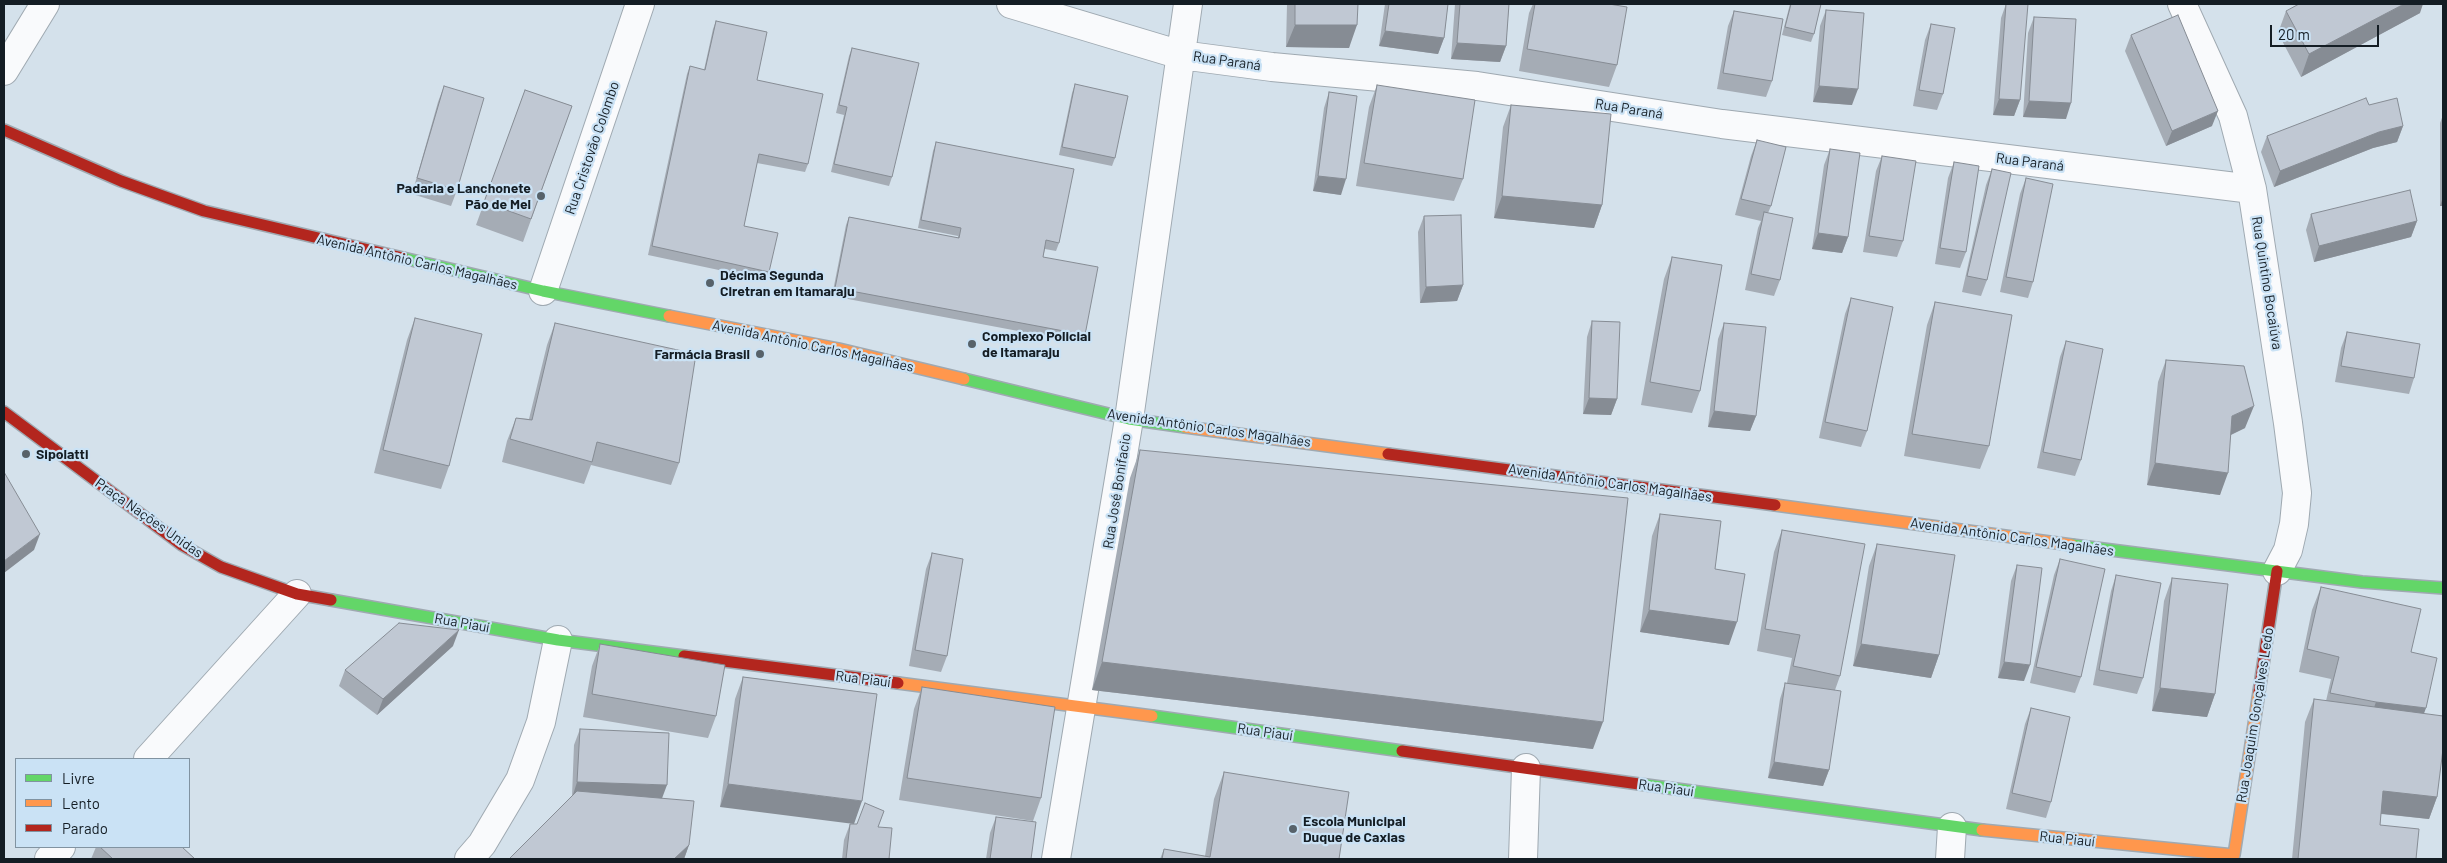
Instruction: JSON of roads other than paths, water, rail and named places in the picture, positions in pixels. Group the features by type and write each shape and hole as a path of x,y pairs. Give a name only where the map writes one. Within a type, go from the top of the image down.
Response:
{"main road":[{"name":"Avenida Antônio Carlos Magalhães","path":"4,130 121,181 204,211 544,292 839,349 1129,419 2362,582 2443,588"},
{"name":"Praça Nações Unidas","path":"4,412 182,545 221,567 297,594"},
{"name":"Rua Joaquim Gonçalves Ledo","path":"2234,857 2277,571"},
{"name":"Rua Piauí","path":"297,594 558,640 1081,706 1952,827 2234,857"}],"street":[{"path":"4,71 45,4"},
{"name":"Rua Cristovão Colombo","path":"544,292 640,4"},
{"name":"Rua Paraná","path":"1011,4 1181,55 1272,67 1477,86 1722,124 2252,189"},
{"name":"Rua José Bonifacio","path":"1056,859 1129,419 1188,4"},
{"name":"Rua Quintino Bocaiúva","path":"2182,4 2233,116 2252,189 2297,493 2294,524 2288,550 2277,571"},
{"path":"149,758 297,594"},
{"path":"469,859 482,844 520,780 541,722 558,640"},
{"path":"1523,859 1526,768"},
{"path":"1950,859 1952,827"},
{"path":"49,859 60,848"}],"place":[{"name":"Padaria e Lanchonete Pão de Mel","path":"541,196"},
{"name":"Décima Segunda Ciretran em Itamaraju","path":"710,283"},
{"name":"Complexo Policial de Itamaraju","path":"972,344"},
{"name":"Farmácia Brasil","path":"760,354"},
{"name":"Sipolatti","path":"26,454"},
{"name":"Escola Municipal Duque de Caxias","path":"1293,829"}]}
